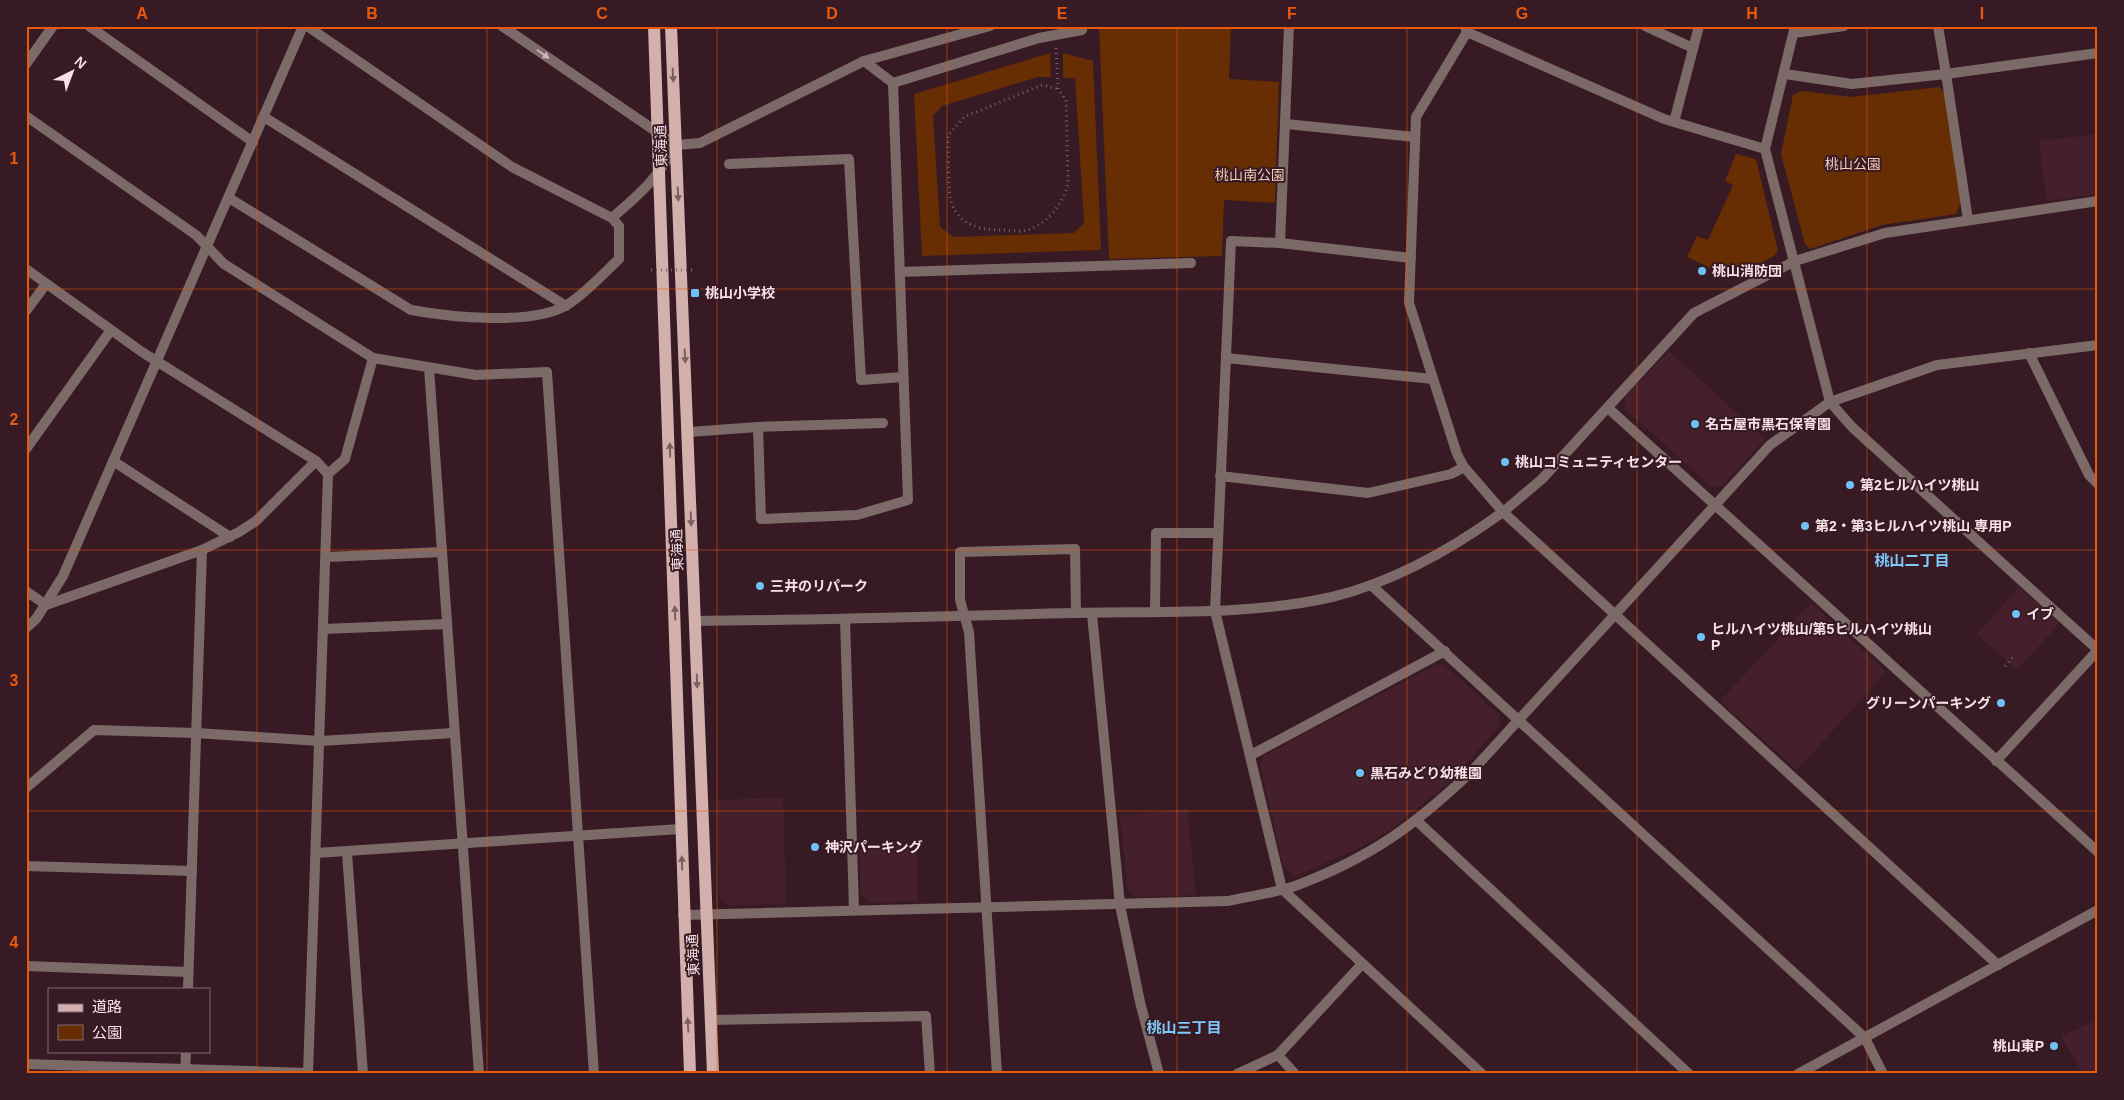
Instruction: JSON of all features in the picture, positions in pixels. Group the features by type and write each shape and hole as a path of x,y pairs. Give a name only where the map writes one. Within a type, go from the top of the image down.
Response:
{"main road":[{"name":"東海通","path":"654,26 659,134 680,829 690,1074"},
{"name":"東海通","path":"671,26 689,432 694,621 713,1074"}],"street":[{"path":"26,64 53,26"},
{"path":"89,26 253,142"},
{"path":"26,628 46,605 63,576 303,26"},
{"path":"229,198 411,310 488,318 527,316 566,306 619,259 619,226 612,218 512,167 307,26"},
{"path":"502,26 676,145 700,143 864,61 990,26"},
{"path":"1280,244 1289,26"},
{"path":"1645,26 1693,48"},
{"path":"1674,122 1699,26"},
{"path":"1844,26 1794,30 1766,149 1830,402 1859,434 2098,650 1996,761"},
{"path":"1938,26 1968,220"},
{"path":"1766,149 1674,122 1465,29 1416,117 1409,303 1457,454 1464,467 1503,512 1998,965"},
{"path":"893,83 1055,35 1082,30"},
{"path":"1785,74 1852,84 1946,74 2098,53"},
{"path":"864,61 893,83"},
{"path":"758,427 761,518 857,515 908,500 893,83"},
{"path":"26,116 196,236 224,264 373,358 476,375 547,372 594,1074"},
{"path":"264,117 566,306"},
{"path":"1286,124 1415,137"},
{"path":"612,218 647,188 660,172 676,145"},
{"path":"729,164 849,159 861,380 903,377"},
{"path":"694,621 965,618 1076,613 1216,611 1258,609 1334,596 1371,584 1448,549 1503,512 1542,479 1694,313 1795,261 1885,232 2098,201"},
{"path":"1411,258 1280,244 1231,241 1216,611 1282,889 1482,1074"},
{"path":"900,272 1192,263"},
{"path":"26,269 158,362 316,461 328,474 327,557 308,1074 58,1070 26,1064"},
{"path":"26,311 46,284"},
{"path":"26,449 111,330"},
{"path":"683,915 854,909 987,908 1228,901 1282,889 1354,860 1388,841 1417,821 1471,772 1518,718 1770,445 1830,402 1937,365 2098,345"},
{"path":"2029,353 2089,475 2098,484"},
{"path":"328,474 344,459 373,358"},
{"path":"1226,358 1433,379"},
{"path":"429,368 479,1074"},
{"path":"1608,408 2098,852"},
{"path":"689,432 883,422"},
{"path":"114,461 230,537"},
{"path":"46,605 202,550 230,537 256,521 316,461"},
{"path":"1220,476 1368,493 1451,474 1464,467"},
{"path":"1155,612 1156,533 1218,532"},
{"path":"997,1074 969,632 960,600 960,552 1076,549 1076,613"},
{"path":"188,988 202,550"},
{"path":"327,557 442,552"},
{"path":"1371,584 1865,1038 1883,1074"},
{"path":"26,591 46,605"},
{"path":"1092,614 1120,905 1140,1002 1159,1074"},
{"path":"845,620 854,909"},
{"path":"324,629 446,624"},
{"path":"1251,755 1445,651"},
{"path":"26,788 94,730 196,733 320,741 454,733"},
{"path":"1417,821 1689,1074"},
{"path":"316,853 347,853 680,829"},
{"path":"347,853 363,1074"},
{"path":"26,866 192,871"},
{"path":"1798,1074 2098,910"},
{"path":"1237,1074 1278,1055 1362,964"},
{"path":"26,966 188,972"},
{"path":"711,1020 926,1016 930,1074"},
{"path":"185,1072 186,1052"},
{"path":"1278,1055 1295,1074"}],"path":[{"path":"1055,35 1058,89 1066,100 1068,182 1063,199 1038,225 1026,231 981,230 969,225 951,203 948,136 964,117 1042,85 1058,89"},
{"path":"651,270 695,270"},
{"path":"2005,666 2014,656"}],"shaded area":[{"path":"2098,134 2098,194 2047,201 2039,141"},
{"name":"名古屋市黒石保育園","path":"1669,351 1765,439 1722,486 1712,487 1625,409 1625,397"},
{"path":"2019,587 2060,623 2017,670 1977,634"},
{"path":"1811,603 1886,672 1797,770 1720,701"},
{"name":"黒石みどり幼稚園","path":"1437,664 1445,665 1499,715 1500,725 1450,782 1390,830 1363,846 1296,876 1283,866 1260,764 1265,755"},
{"path":"783,798 786,904 728,905 720,898 717,800"},
{"path":"1187,809 1196,895 1135,897 1128,890 1120,816"},
{"path":"917,843 918,901 870,903 861,895 859,844"},
{"path":"2098,1020 2098,1074 2083,1074 2061,1036"}],"green space":[{"name":"桃山南公園","path":"1099,26 1231,26 1229,79 1279,82 1275,203 1224,200 1222,256 1109,259"},
{"path":"1050,53 1051,77 1038,77 942,106 933,116 940,227 954,237 1074,233 1084,223 1075,78 1063,78 1063,53 1093,61 1101,250 922,256 914,94"},
{"name":"桃山公園","path":"1939,87 1946,94 1961,202 1956,214 1882,225 1810,249 1805,244 1781,154 1793,95 1802,91 1851,97"},
{"path":"1736,154 1756,159 1778,251 1774,256 1732,278 1687,257 1697,236 1708,240 1733,185 1725,181"}],"place":[{"name":"桃山消防団","path":"1702,271"},
{"name":"桃山小学校","path":"695,293"},
{"name":"名古屋市黒石保育園","path":"1695,424"},
{"name":"桃山コミュニティセンター","path":"1505,462"},
{"name":"第2ヒルハイツ桃山","path":"1850,485"},
{"name":"第2・第3ヒルハイツ桃山 専用P","path":"1805,526"},
{"name":"三井のリパーク","path":"760,586"},
{"name":"イブ","path":"2016,614"},
{"name":"ヒルハイツ桃山/第5ヒルハイツ桃山 P","path":"1701,637"},
{"name":"グリーンパーキング","path":"2001,703"},
{"name":"黒石みどり幼稚園","path":"1360,773"},
{"name":"神沢パーキング","path":"815,847"},
{"name":"桃山東P","path":"2054,1046"}],"district":[{"name":"桃山二丁目","path":"1912,560"},
{"name":"桃山三丁目","path":"1184,1027"}]}
